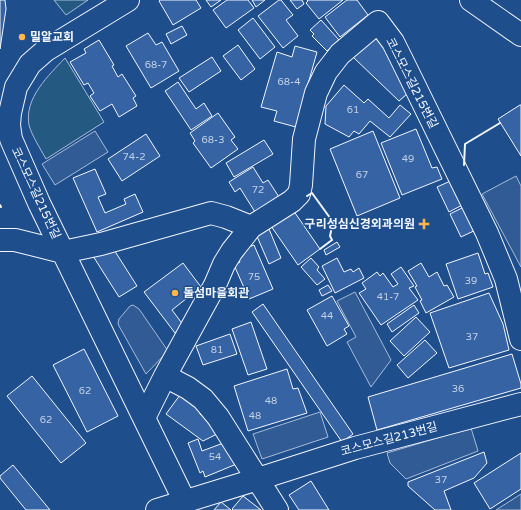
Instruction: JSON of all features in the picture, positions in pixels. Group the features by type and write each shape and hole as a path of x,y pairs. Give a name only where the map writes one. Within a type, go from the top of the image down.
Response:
{"main road":[{"name":"코스모스길215번길","path":"128,0 46,50 30,64 16,87 9,119 11,139 63,252 186,502"},
{"path":"471,0 521,35"},
{"name":"코스모스길215번길","path":"144,418 232,250 251,227 292,201 299,194 304,139 321,82 333,62 340,54 378,22 393,42 487,233 506,279 521,339"},
{"name":"코스모스길215번길","path":"0,240 15,240 63,252 101,244 205,213 220,215 251,227"},
{"path":"165,376 188,388 203,399 218,417 277,510"},
{"name":"코스모스길213번길","path":"157,510 258,480 355,448 521,404"}],"shaded area":[{"path":"54,0 88,0 66,15"},
{"path":"65,58 104,122 46,159 30,129 28,115 34,96 39,88"},
{"path":"95,131 108,152 55,185 42,164"},
{"path":"516,176 521,186 521,267 482,194"},
{"path":"355,292 391,360 371,387 347,342 356,337 337,301"},
{"path":"133,305 139,309 168,351 146,374 118,323 119,319 130,306"},
{"path":"320,412 328,437 262,459 253,434"},
{"path":"471,428 478,451 406,479 390,463 387,453"},
{"path":"521,494 521,510 496,510"}],"building":[{"path":"0,0 5,0 6,9 0,49"},
{"path":"196,0 201,8 173,25 159,1"},
{"path":"206,0 221,0 211,7"},
{"path":"227,0 248,0 254,8 226,28 213,10"},
{"path":"252,0 265,0 256,7"},
{"path":"281,0 293,15 286,20 298,36 283,48 258,16"},
{"path":"290,0 302,0 304,4 297,9"},
{"path":"307,0 343,0 319,19 306,3 308,1"},
{"path":"347,0 357,0 368,15 340,37 325,17"},
{"path":"253,18 275,47 260,59 238,30"},
{"path":"321,20 339,40 327,51 312,36 314,34 310,30"},
{"path":"182,26 187,35 171,44 166,34"},
{"path":"148,33 156,45 162,42 179,71 151,88 126,46"},
{"path":"374,34 415,87 399,101 353,57"},
{"path":"99,40 114,65 112,66 118,77 122,74 136,96 133,98 137,106 119,117 112,104 100,111 90,96 94,93 88,83 84,85 70,62 86,53 84,49"},
{"path":"238,45 255,69 241,80 223,56"},
{"path":"295,46 317,52 296,127 274,121 277,111 261,107 277,52 292,57"},
{"path":"212,57 221,71 189,92 179,78"},
{"path":"178,82 196,109 204,103 212,116 191,130 165,91"},
{"path":"344,85 364,103 368,99 389,118 400,105 411,114 390,137 370,121 359,134 354,131 349,137 325,124 326,106"},
{"path":"521,105 521,156 498,119"},
{"path":"218,113 235,137 231,140 238,149 211,168 193,143 195,141 190,133"},
{"path":"416,129 432,168 437,167 442,179 402,195 381,143"},
{"path":"373,131 400,198 357,216 330,149"},
{"path":"146,134 160,156 122,181 108,159"},
{"path":"264,140 273,154 234,177 226,163"},
{"path":"253,167 263,183 268,180 279,197 255,212 240,188 235,192 229,182"},
{"path":"95,169 106,194 98,197 105,213 126,204 124,199 135,194 143,212 97,232 73,178"},
{"path":"455,179 466,203 449,212 437,187"},
{"path":"468,205 480,228 461,237 450,214"},
{"path":"293,210 320,249 298,265 271,226"},
{"path":"269,229 281,258 269,264 256,234"},
{"path":"337,242 340,247 326,255 324,250"},
{"path":"111,245 137,286 119,297 93,256"},
{"path":"254,245 273,289 249,299 234,265 240,262 238,258 243,256 241,250"},
{"path":"478,253 485,274 488,273 493,287 458,299 446,264"},
{"path":"311,258 319,267 317,270 325,279 317,285 301,267"},
{"path":"337,258 344,272 351,269 353,272 359,268 364,278 335,293 322,266"},
{"path":"183,263 201,287 172,310 184,326 175,333 144,292"},
{"path":"421,263 429,277 437,272 444,286 447,285 454,297 426,313 420,301 422,300 415,287 417,286 408,271"},
{"path":"401,267 414,286 409,288 418,300 381,325 359,293 366,289 362,283 377,272 380,276 383,273 393,287 398,284 391,274"},
{"path":"328,285 332,291 322,296 319,290"},
{"path":"489,293 503,324 509,350 449,368 430,313"},
{"path":"332,296 349,326 344,329 347,334 327,346 307,310"},
{"path":"263,304 353,434 342,442 252,312"},
{"path":"414,305 419,313 392,332 387,324"},
{"path":"416,317 430,332 404,356 390,341"},
{"path":"251,322 267,369 248,375 232,329"},
{"path":"230,334 237,354 203,365 196,346"},
{"path":"425,340 437,353 408,378 397,365"},
{"path":"84,349 118,416 87,432 53,365"},
{"path":"512,354 521,388 377,430 368,397"},
{"path":"287,369 293,389 298,388 307,413 248,431 234,386"},
{"path":"32,376 86,443 61,463 7,396"},
{"path":"180,395 202,411 200,414 211,422 209,425 219,433 203,441 166,414"},
{"path":"198,439 202,451 226,442 239,463 205,477 203,471 200,473 188,443"},
{"path":"484,452 487,463 474,478 444,491 451,510 435,510 408,486 408,482"},
{"path":"521,453 521,489 490,509 474,483"},
{"path":"13,465 50,510 26,510 0,478 0,476"},
{"path":"311,481 329,510 299,510 289,495"},
{"path":"243,496 261,510 233,510 232,509"},
{"path":"221,502 231,510 214,510"}],"wall":[{"path":"464,165 465,144 500,123"},
{"path":"307,196 312,193 333,222 330,236 332,240 320,249"}],"place":[{"name":"밀알교회","path":"22,37"},
{"name":"구리성심신경외과의원","path":"424,224"},
{"name":"돌섬마을회관","path":"175,293"}]}
